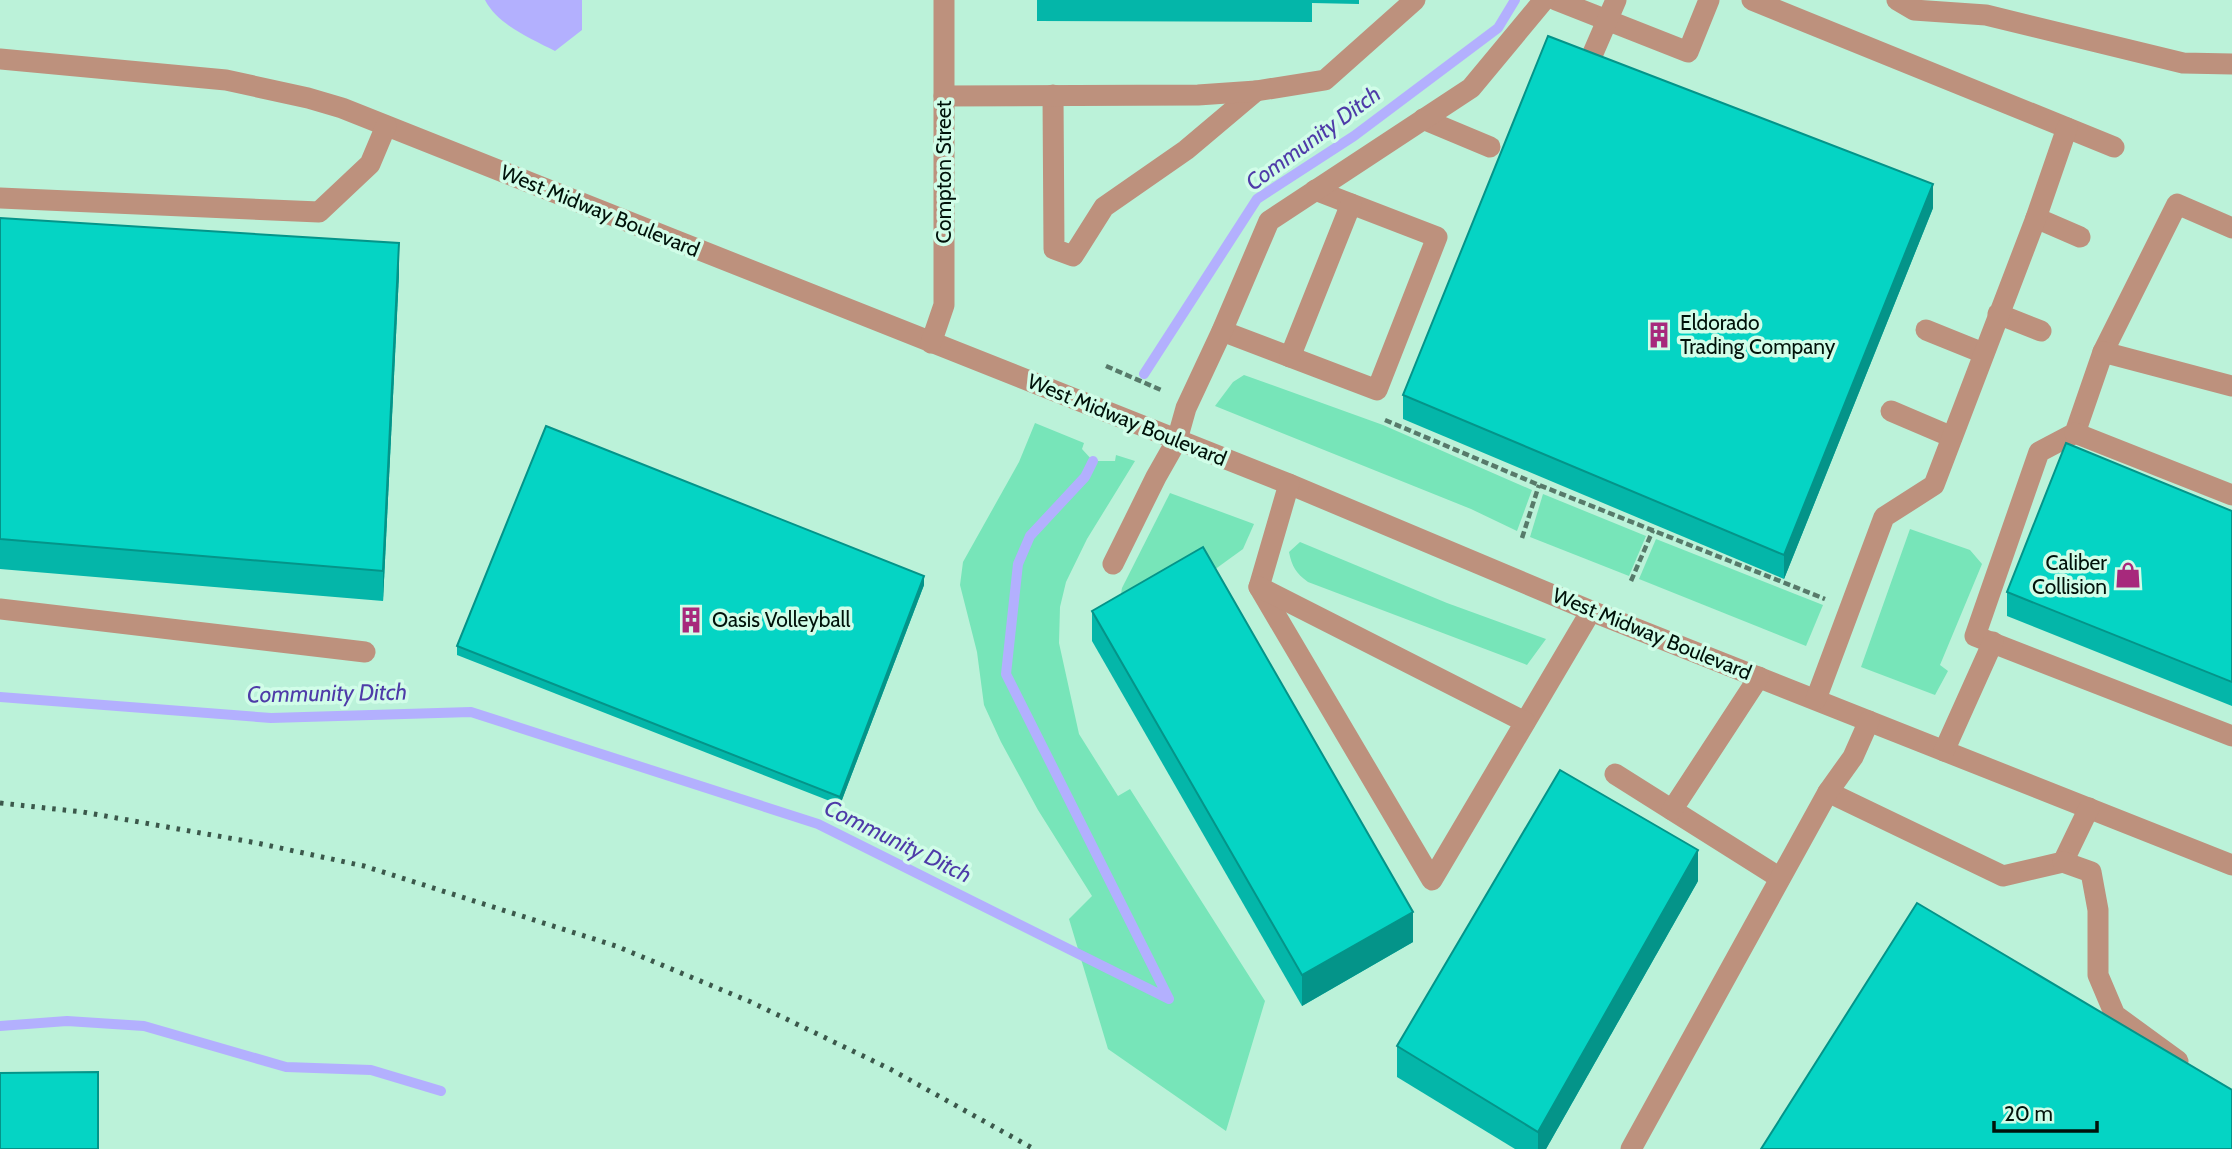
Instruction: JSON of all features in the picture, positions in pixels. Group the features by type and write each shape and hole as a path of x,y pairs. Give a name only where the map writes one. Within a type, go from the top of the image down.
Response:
{"street":[{"name":"Compton Street","path":"931,343 944,305 944,0"},
{"path":"944,96 1198,95 1256,91 1325,80 1415,0"},
{"path":"1113,564 1177,440 1186,408 1223,331 1269,221 1472,88 1544,0"},
{"path":"1556,0 1688,52 1709,0"},
{"path":"1587,67 1616,0"},
{"path":"1752,0 1778,5 2114,147"},
{"path":"1897,0 1914,10 1986,15 2183,63 2232,64"},
{"name":"West Midway Boulevard","path":"0,60 226,80 342,108 1289,484 1591,611 2232,865"},
{"path":"1053,95 1054,249 1073,256 1104,207 1186,150 1256,91"},
{"path":"1423,119 1490,147"},
{"path":"0,198 319,212 370,164 386,126"},
{"path":"1816,699 1884,517 1934,485 2036,218 2067,128"},
{"path":"1223,331 1377,390 1437,237 1315,190"},
{"path":"1290,357 1351,204"},
{"path":"2232,228 2177,204 2103,352 2075,433 2039,453 1975,636 2232,736"},
{"path":"2036,218 2080,237"},
{"path":"1998,314 2041,331"},
{"path":"1926,330 1983,353"},
{"path":"2103,352 2232,386"},
{"path":"1891,411 1952,437"},
{"path":"2075,433 2232,495"},
{"path":"1289,484 1259,587 1432,880 1591,611"},
{"path":"1259,587 1525,722"},
{"path":"0,609 365,652"},
{"path":"1944,751 1993,642"},
{"path":"1672,810 1759,677"},
{"path":"1631,1149 1828,792 1853,757 1870,721"},
{"path":"1615,774 1780,878"},
{"path":"1828,792 2003,876 2063,862 2091,872 2098,910 2098,975 2115,1015 2192,1071"},
{"path":"2063,862 2089,808"}],"path":[{"path":"1106,366 1161,390"},
{"path":"1385,420 1441,439 1539,485 1826,600"},
{"path":"1522,538 1539,485"},
{"path":"1631,581 1653,530"}],"green space":[{"path":"1244,375 1383,425 1532,490 1517,531 1471,509 1215,406 1233,382"},
{"path":"1035,423 1084,443 1082,449 1093,461 1115,461 1116,455 1135,461 1087,539 1066,582 1060,607 1059,643 1079,734 1118,796 1130,789 1265,1001 1226,1131 1108,1049 1069,919 1092,896 1038,810 984,705 977,652 960,585 963,562 1019,462"},
{"path":"1170,493 1254,524 1243,549 1203,578 1115,628 1122,588"},
{"path":"1543,494 1646,536 1629,576 1530,537"},
{"path":"1910,529 1970,550 1982,564 1940,665 1948,671 1935,695 1861,667"},
{"path":"1656,539 1823,605 1806,646 1639,579"},
{"path":"1300,542 1447,603 1546,639 1527,665 1308,582 1295,569 1289,552"}],"shaded area":[{"path":"485,0 582,0 582,30 555,51 506,24"}],"building":[{"name":"Eldorado Trading Company","path":"1548,36 1933,184 1784,555 1403,395"},
{"path":"0,218 399,243 383,571 0,539"},
{"name":"Oasis Volleyball","path":"546,426 924,576 840,797 457,646"},
{"name":"Caliber Collision","path":"2066,443 2232,511 2232,682 2007,592"},
{"path":"1203,547 1413,912 1302,975 1092,611"},
{"path":"1560,770 1698,850 1538,1132 1397,1046"},
{"path":"1917,903 2232,1090 2232,1149 1761,1149"},
{"path":"98,1072 98,1149 0,1149 0,1073"}],"waterway":[{"name":"Community Ditch","path":"1144,374 1257,199 1354,136 1498,28 1515,0"},
{"name":"Community Ditch","path":"0,697 271,718 471,712 818,824 1169,999 1006,674 1018,564 1030,536 1085,477 1093,461"},
{"path":"0,1026 67,1021 144,1026 286,1067 371,1070 441,1091"}],"railway":[{"path":"0,803 83,812 257,843 364,866 616,946 751,1002 890,1069 1034,1149"}],"place":[{"name":"Eldorado Trading Company","path":"1659,335"},
{"name":"Caliber Collision","path":"2128,575"},
{"name":"Oasis Volleyball","path":"691,620"}]}
